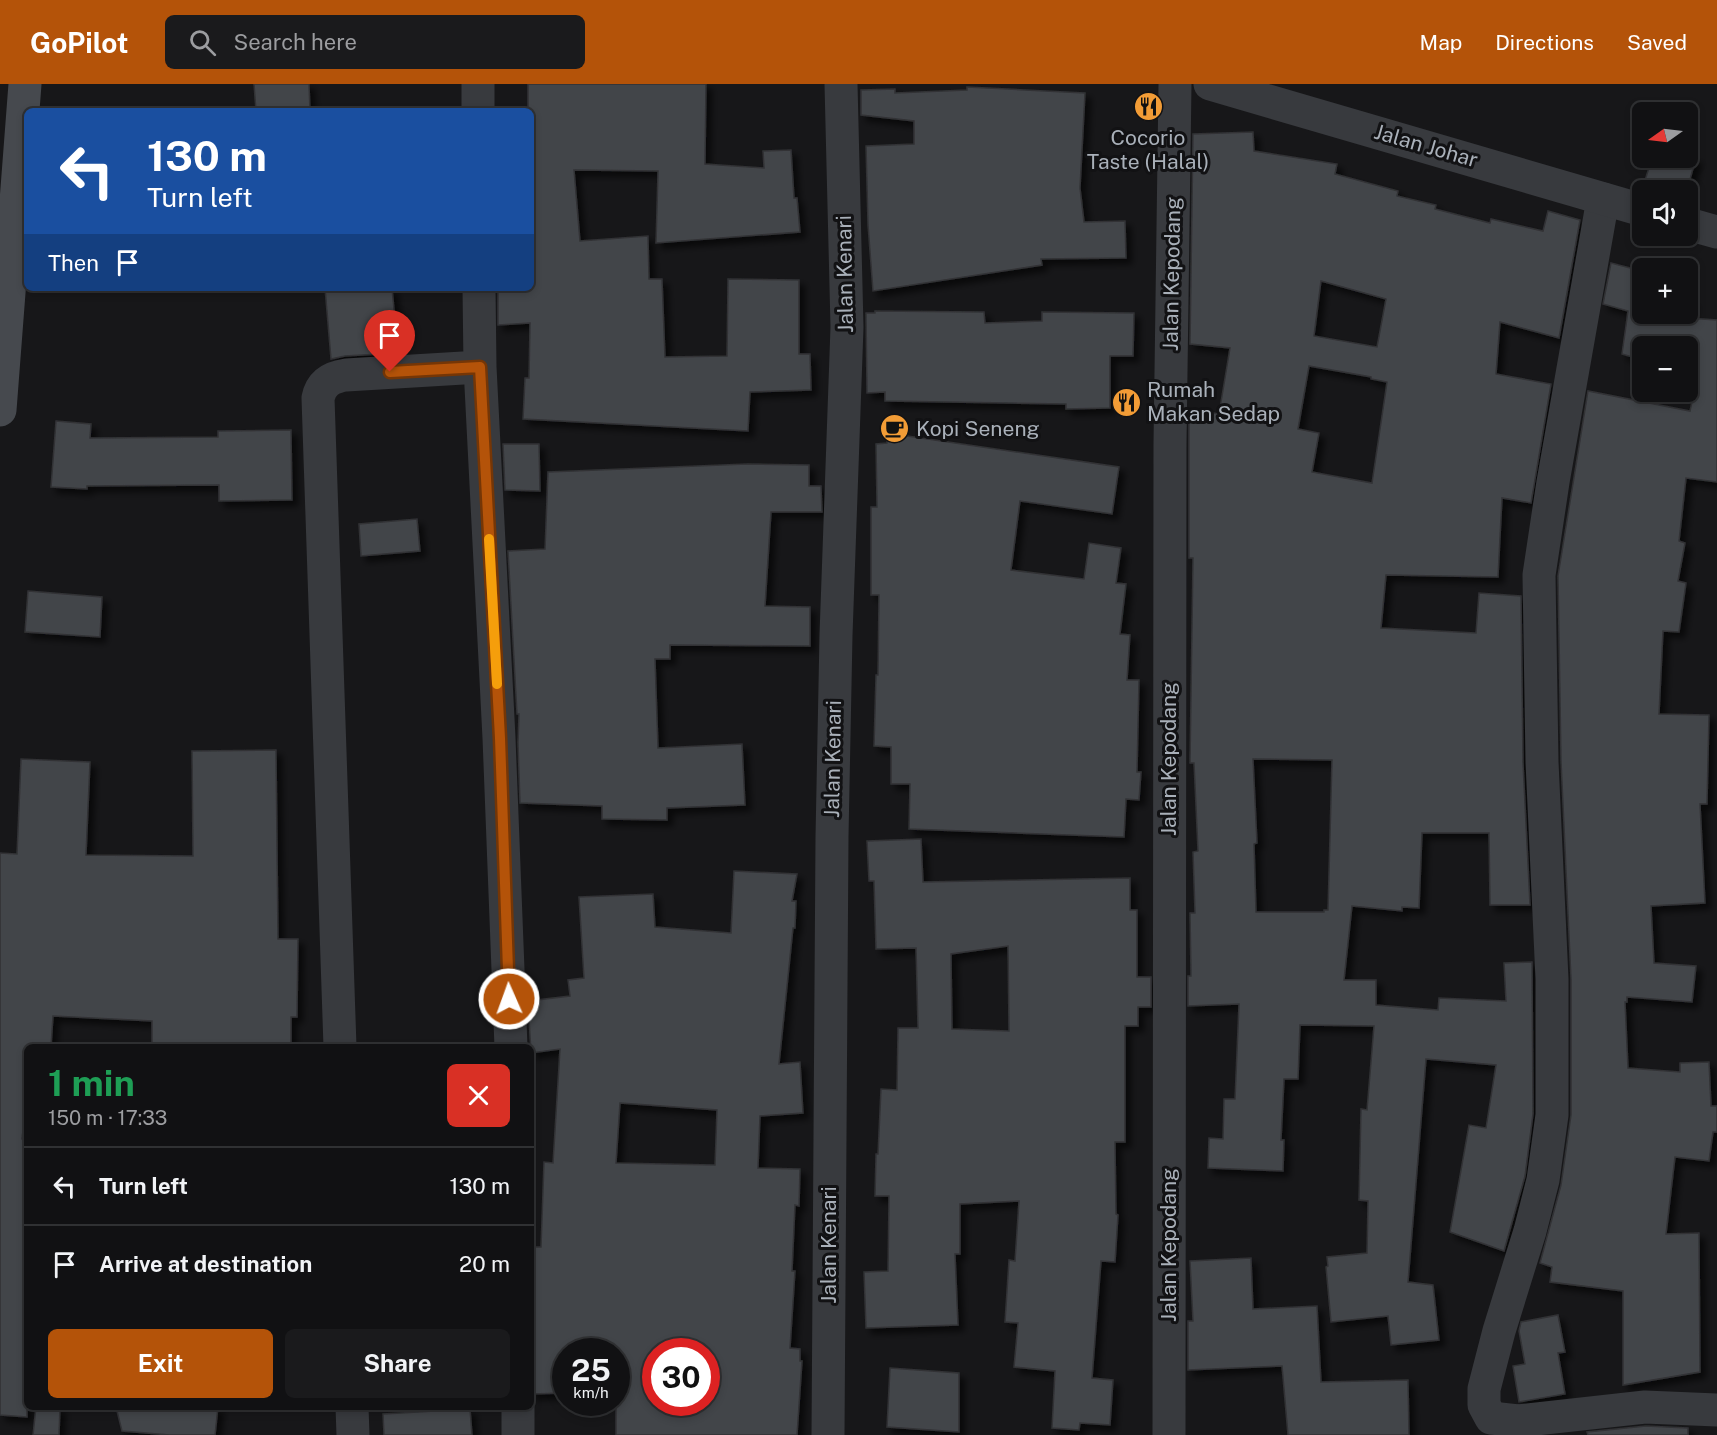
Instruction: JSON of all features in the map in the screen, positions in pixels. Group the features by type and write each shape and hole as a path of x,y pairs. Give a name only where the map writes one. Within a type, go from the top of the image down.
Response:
{"main road":[{"path":"0,408 25,84"}],"street":[{"path":"478,84 478,108"},
{"name":"Jalan Kenari","path":"828,1435 832,825 847,327 841,84"},
{"name":"Jalan Kepodang","path":"1169,1433 1170,456 1175,84"},
{"name":"Jalan Johar","path":"1209,84 1632,207"},
{"path":"1603,199 1553,482 1539,575 1542,762 1552,979 1552,1116 1543,1180 1530,1232 1499,1331 1484,1389 1484,1405 1491,1418 1518,1421 1645,1407 1717,1410"},
{"path":"1698,227 1717,232"},
{"path":"479,291 480,367 500,738 511,1044"},
{"path":"340,1044 319,391 326,382 334,377 346,375 480,367"},
{"path":"352,1410 352,1435"},
{"path":"518,1410 518,1435"}],"building":[{"path":"254,84 309,84 310,108 256,108"},
{"path":"528,84 706,84 705,164 764,168 763,151 791,150 794,198 797,198 800,232 656,243 658,171 574,170 580,241 648,236 649,279 662,279 665,357 727,356 728,279 799,280 799,354 810,354 811,390 750,392 748,431 523,419 525,378 529,378 530,323 498,325 498,291 534,291 534,108 528,108"},
{"path":"967,87 1085,93 1080,188 1084,222 1125,221 1126,258 1041,259 1042,265 873,291 868,225 866,146 914,144 914,121 861,115 861,90 895,89 895,93 967,90"},
{"path":"1253,132 1254,151 1337,164 1335,174 1398,191 1397,196 1436,205 1435,209 1490,223 1491,219 1543,231 1548,211 1580,220 1559,338 1500,322 1496,374 1551,384 1531,503 1502,498 1498,577 1386,575 1381,628 1476,633 1479,593 1521,596 1523,763 1530,905 1490,905 1489,833 1422,833 1419,908 1402,907 1402,911 1352,906 1344,980 1376,980 1376,1005 1438,1010 1439,998 1506,1001 1504,963 1532,962 1533,1114 1525,1176 1504,1251 1450,1232 1469,1125 1486,1128 1496,1065 1426,1059 1408,1282 1433,1285 1439,1340 1391,1345 1388,1316 1331,1322 1327,1257 1367,1253 1368,1201 1359,1200 1361,1109 1367,1110 1374,1026 1300,1025 1298,1079 1284,1079 1281,1140 1284,1140 1283,1171 1208,1168 1209,1138 1223,1139 1224,1099 1235,1099 1239,1004 1188,1006 1188,976 1191,976 1190,913 1195,913 1193,852 1198,851 1194,763 1190,763 1193,558 1189,558 1189,409 1219,414 1230,348 1190,344 1193,134","holes":["1321,281 1386,299 1377,347 1314,336","1309,366 1387,382 1372,483 1312,472 1319,433 1298,429","1253,759 1332,760 1328,910 1324,912 1256,912 1254,844 1257,843"]},
{"path":"1649,168 1693,168 1690,180 1645,180"},
{"path":"1611,263 1632,268 1632,324 1698,324 1698,319 1717,320 1717,482 1686,478 1679,541 1685,543 1678,581 1686,583 1679,632 1663,631 1659,714 1709,715 1707,804 1700,804 1705,903 1651,906 1654,963 1696,966 1692,1002 1627,997 1627,1002 1625,1002 1628,1068 1680,1072 1680,1063 1709,1062 1711,1106 1717,1106 1717,1132 1713,1132 1709,1161 1675,1157 1666,1234 1699,1233 1700,1372 1623,1385 1623,1291 1550,1282 1552,1267 1540,1263 1561,1185 1571,1115 1571,979 1561,761 1558,576 1588,391 1632,400 1632,402 1644,402 1690,411 1692,402 1698,402 1698,336 1632,336 1632,357 1622,354 1628,311 1603,304"},
{"path":"325,291 392,291 398,353 331,359"},
{"path":"875,311 984,312 985,323 1042,321 1042,312 1134,313 1133,356 1110,356 1110,408 1066,409 1066,404 885,401 885,392 867,393 866,313 875,313"},
{"path":"56,421 91,424 90,438 218,437 218,431 291,430 292,500 219,501 219,485 87,486 87,489 51,487"},
{"path":"887,433 1119,467 1112,514 1020,501 1011,570 1084,579 1089,543 1121,548 1116,583 1126,584 1120,634 1130,635 1127,680 1139,680 1137,772 1141,772 1139,800 1126,799 1124,837 909,829 910,784 891,784 891,747 874,746 879,595 871,595 871,507 877,507 876,444 887,443"},
{"path":"503,444 539,444 540,491 505,490"},
{"path":"747,464 809,465 809,486 821,486 822,512 771,512 765,606 810,607 810,646 670,645 670,659 655,659 658,748 742,744 745,805 667,808 667,820 602,819 602,806 520,803 519,714 517,714 508,551 545,549 548,472"},
{"path":"417,519 420,551 361,556 359,524"},
{"path":"28,591 102,597 100,637 25,632"},
{"path":"276,750 278,939 298,939 297,1017 291,1017 291,1044 152,1044 152,1021 53,1016 51,1044 24,1044 22,1139 24,1139 24,1410 27,1410 27,1417 0,1415 0,853 17,854 21,759 90,762 86,855 193,856 192,751"},
{"path":"921,839 923,882 1130,878 1130,910 1137,910 1137,977 1151,977 1151,1007 1138,1007 1138,1026 1125,1026 1125,1142 1115,1142 1116,1214 1118,1215 1115,1262 1101,1261 1092,1378 1113,1380 1110,1425 1080,1423 1079,1430 1052,1428 1055,1371 1014,1367 1018,1323 1005,1322 1009,1260 1015,1261 1019,1201 960,1204 960,1254 955,1254 958,1325 866,1328 864,1272 888,1271 889,1196 875,1196 881,1089 897,1090 898,1028 918,1028 916,948 876,949 874,881 869,881 867,841","holes":["1008,946 1009,1031 952,1029 951,954"]},
{"path":"734,871 797,874 792,901 796,901 795,928 793,928 779,1064 800,1062 803,1113 760,1116 758,1168 800,1169 799,1206 795,1205 792,1271 795,1271 790,1348 800,1349 800,1361 802,1361 797,1435 616,1435 616,1416 630,1416 630,1338 552,1338 552,1393 534,1394 534,1247 541,1247 544,1162 553,1163 560,1049 534,1053 534,1044 530,1044 528,1001 570,996 568,980 584,978 579,897 653,894 655,927 731,933","holes":["620,1103 717,1110 715,1165 616,1163"]},
{"path":"1251,1258 1253,1309 1317,1306 1321,1382 1408,1380 1409,1435 1288,1435 1282,1366 1188,1370 1188,1321 1193,1321 1190,1261"},
{"path":"1558,1315 1565,1352 1558,1353 1565,1394 1519,1402 1513,1366 1525,1364 1519,1331 1521,1322"},
{"path":"890,1368 959,1373 959,1432 887,1427"},
{"path":"36,1410 60,1410 59,1435 33,1435"},
{"path":"117,1410 218,1410 215,1435 170,1435 122,1431"},
{"path":"470,1410 472,1435 384,1435 383,1414"},
{"path":"1646,1426 1688,1428 1688,1435 1588,1435 1587,1432"}],"slow traffic":[{"path":"489,539 497,684"}],"place":[{"name":"Cocorio Taste (Halal)","path":"1148,107"},
{"name":"Rumah Makan Sedap","path":"1126,402"},
{"name":"Kopi Seneng","path":"895,429"}],"route":[{"path":"390,372 480,367 500,738 509,999"}]}
